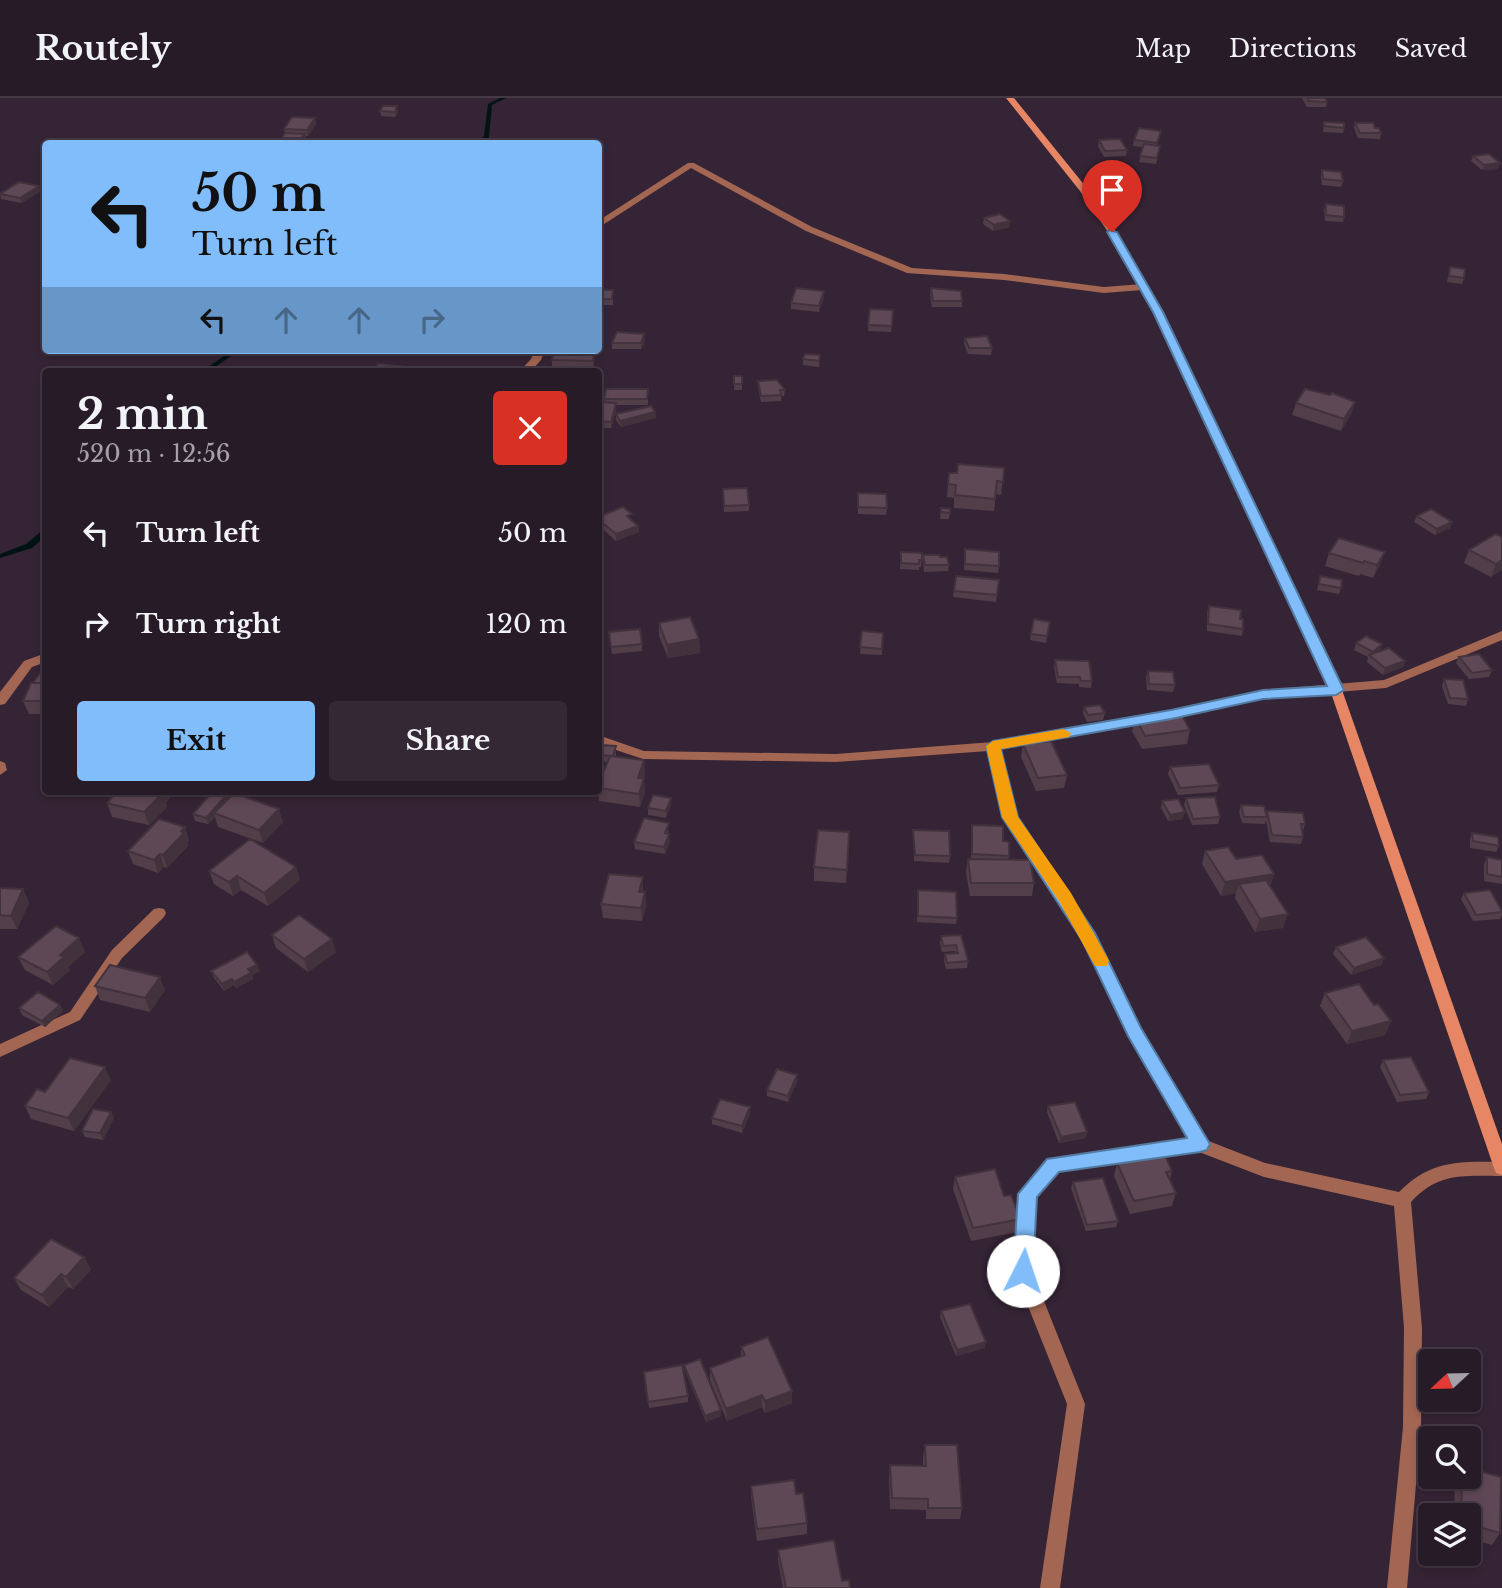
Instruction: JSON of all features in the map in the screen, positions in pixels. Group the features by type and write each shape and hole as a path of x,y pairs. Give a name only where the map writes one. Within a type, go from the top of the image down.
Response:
{"street":[{"path":"1010,98 1083,189 1112,232 1158,312 1336,690 1502,1168 1448,1169 1416,1183 1402,1200 1413,1328 1412,1403 1396,1588"},
{"path":"602,222 691,165 809,229 910,271 1004,277 1104,290 1142,287"},
{"path":"528,368 538,354"},
{"path":"602,740 643,755 836,758 993,746 1171,715 1263,694 1386,684 1502,635"},
{"path":"0,701 27,664 42,658"},
{"path":"993,746 1010,817 1089,937 1134,1031 1200,1144"},
{"path":"0,1051 75,1016 117,954 159,913"},
{"path":"1050,1588 1076,1404 1023,1271 1028,1194 1054,1164 1200,1144 1264,1170 1402,1200"}],"building":[{"path":"1307,98 1325,98 1327,102 1309,101"},
{"path":"383,106 397,106 395,112 380,111"},
{"path":"292,117 315,118 307,130 284,129"},
{"path":"1324,122 1344,123 1344,128 1324,126"},
{"path":"1355,123 1373,123 1381,133 1360,133"},
{"path":"1139,128 1161,131 1157,143 1134,140"},
{"path":"285,133 305,134 301,138 282,138"},
{"path":"1120,139 1127,150 1105,151 1099,140"},
{"path":"1144,144 1160,146 1157,158 1140,156"},
{"path":"1489,154 1500,163 1484,165 1473,156"},
{"path":"1322,170 1341,172 1343,181 1323,179"},
{"path":"19,182 39,186 20,198 0,194"},
{"path":"1326,204 1344,206 1344,217 1326,215"},
{"path":"1000,214 1010,221 994,225 984,218"},
{"path":"1450,267 1465,269 1464,278 1449,276"},
{"path":"796,288 824,291 819,306 791,303"},
{"path":"931,288 961,291 962,301 933,301"},
{"path":"602,290 613,290 612,299 602,299"},
{"path":"870,309 893,310 892,326 868,325"},
{"path":"617,332 644,334 641,343 612,343"},
{"path":"987,336 992,348 969,348 965,338"},
{"path":"553,354 594,354 593,361 552,360"},
{"path":"805,354 820,355 819,361 803,359"},
{"path":"378,364 408,367 407,368 375,368"},
{"path":"734,376 742,376 742,384 734,384"},
{"path":"777,380 785,390 780,390 781,395 761,396 758,381"},
{"path":"606,389 648,389 647,399 604,399"},
{"path":"1305,389 1330,395 1332,393 1355,402 1344,419 1296,403"},
{"path":"602,402 616,403 611,422 602,421"},
{"path":"651,406 655,412 620,421 616,414"},
{"path":"958,464 1004,468 1003,482 997,481 995,499 955,495 956,485 948,484 949,473 957,473"},
{"path":"747,488 749,505 724,506 723,489"},
{"path":"858,493 886,494 887,508 858,507"},
{"path":"623,507 632,514 627,516 638,526 616,534 602,522 602,515"},
{"path":"941,508 950,509 950,513 941,512"},
{"path":"1431,509 1452,522 1437,529 1417,516"},
{"path":"1496,534 1502,537 1502,560 1496,564 1469,550"},
{"path":"1339,538 1385,552 1377,565 1329,553"},
{"path":"965,549 999,552 999,566 965,564"},
{"path":"901,552 922,553 922,560 919,560 919,564 901,563"},
{"path":"923,555 947,557 949,565 925,565"},
{"path":"956,576 999,580 997,595 954,591"},
{"path":"1320,576 1342,580 1341,588 1319,584"},
{"path":"1209,606 1241,610 1243,629 1208,624"},
{"path":"690,617 699,639 667,645 659,623"},
{"path":"1034,619 1050,622 1047,636 1031,634"},
{"path":"640,629 642,644 611,647 609,632"},
{"path":"862,631 883,633 882,649 860,647"},
{"path":"1366,636 1382,644 1373,652 1356,643"},
{"path":"1389,648 1405,661 1385,668 1369,655"},
{"path":"1479,654 1492,670 1472,673 1459,657"},
{"path":"1055,660 1089,661 1092,681 1081,681 1080,677 1058,677"},
{"path":"42,671 42,683 33,683"},
{"path":"1148,671 1173,672 1175,685 1149,684"},
{"path":"1444,679 1463,680 1468,699 1450,698"},
{"path":"31,683 42,683 42,701 23,701"},
{"path":"1100,705 1105,713 1088,715 1084,707"},
{"path":"1180,712 1190,730 1145,736 1135,717"},
{"path":"1051,741 1067,775 1038,778 1023,744"},
{"path":"602,745 616,746 613,756 602,755"},
{"path":"610,756 644,760 638,778 644,778 639,794 602,789 602,775"},
{"path":"1209,764 1219,785 1180,788 1170,767"},
{"path":"114,795 161,795 144,812 107,803"},
{"path":"210,795 226,795 206,818 193,814"},
{"path":"232,795 240,795 279,809 259,830 214,813"},
{"path":"653,795 671,798 666,811 648,808"},
{"path":"1215,797 1220,817 1193,819 1186,798"},
{"path":"1178,799 1185,812 1170,815 1162,801"},
{"path":"1241,805 1264,806 1267,817 1244,817"},
{"path":"1267,811 1303,813 1303,837 1272,835"},
{"path":"644,818 669,823 665,833 669,834 664,847 634,842"},
{"path":"159,819 185,827 181,831 184,833 163,855 160,854 154,860 128,851"},
{"path":"972,825 1003,826 1003,841 1009,842 1009,856 972,854"},
{"path":"818,830 849,832 847,870 814,867"},
{"path":"913,830 949,831 950,856 915,855"},
{"path":"1472,833 1498,837 1499,846 1473,841"},
{"path":"250,839 296,867 264,893 237,876 229,882 209,871"},
{"path":"1228,847 1236,859 1262,855 1274,874 1225,882 1205,851"},
{"path":"1487,857 1502,860 1502,877 1487,874"},
{"path":"968,859 1030,860 1034,883 971,883"},
{"path":"609,874 643,877 639,892 645,892 641,908 601,904"},
{"path":"1266,880 1288,914 1260,919 1239,884"},
{"path":"0,888 23,889 11,916 0,915"},
{"path":"918,890 956,892 957,918 918,916"},
{"path":"1490,890 1502,912 1476,915 1464,893"},
{"path":"299,915 332,939 304,959 272,935"},
{"path":"56,926 79,938 60,955 64,957 47,972 18,957"},
{"path":"961,935 968,961 947,963 945,954 958,953 956,945 943,946 941,936"},
{"path":"1366,937 1384,958 1354,968 1336,947"},
{"path":"247,952 257,965 248,969 251,973 234,982 232,979 222,984 211,971"},
{"path":"110,965 160,977 145,998 95,986"},
{"path":"1359,984 1374,1005 1378,1004 1391,1021 1352,1031 1325,993"},
{"path":"38,992 60,1005 42,1021 19,1008"},
{"path":"1411,1057 1429,1092 1400,1095 1383,1060"},
{"path":"70,1058 105,1067 68,1118 25,1106 37,1089 45,1092"},
{"path":"777,1069 797,1075 788,1096 767,1090"},
{"path":"720,1099 750,1107 742,1126 712,1118"},
{"path":"1075,1102 1087,1132 1061,1137 1048,1106"},
{"path":"93,1109 111,1112 100,1133 82,1131"},
{"path":"1165,1155 1172,1171 1166,1172 1176,1193 1134,1201 1117,1163"},
{"path":"995,1169 1004,1196 1011,1195 1021,1219 973,1228 955,1177"},
{"path":"1103,1178 1118,1221 1087,1225 1073,1182"},
{"path":"51,1239 84,1257 66,1277 61,1274 42,1295 14,1278"},
{"path":"970,1304 986,1342 957,1350 941,1311"},
{"path":"768,1337 792,1391 765,1401 762,1395 726,1409 710,1368 745,1355 741,1347"},
{"path":"700,1359 721,1410 705,1416 684,1365"},
{"path":"682,1365 688,1396 648,1402 644,1372"},
{"path":"925,1445 957,1445 962,1508 928,1508 928,1499 892,1498 890,1465 926,1466"},
{"path":"1481,1472 1501,1477 1500,1533 1481,1528 1481,1503 1461,1503 1462,1489 1481,1489"},
{"path":"794,1480 796,1494 803,1493 807,1523 757,1529 751,1486"},
{"path":"834,1540 842,1581 849,1580 850,1588 786,1588 778,1550"}],"waterway":[{"path":"482,140 486,137 490,104 504,98"},
{"path":"210,368 231,354"},
{"path":"0,556 29,546 42,535"}],"slow traffic":[{"path":"1063,733 993,746 1010,817 1065,897 1101,961"}],"route":[{"path":"1023,1271 1028,1194 1054,1164 1200,1144 1134,1031 1089,937 1010,817 993,746 1171,715 1263,694 1336,690 1158,312 1112,232"}]}
